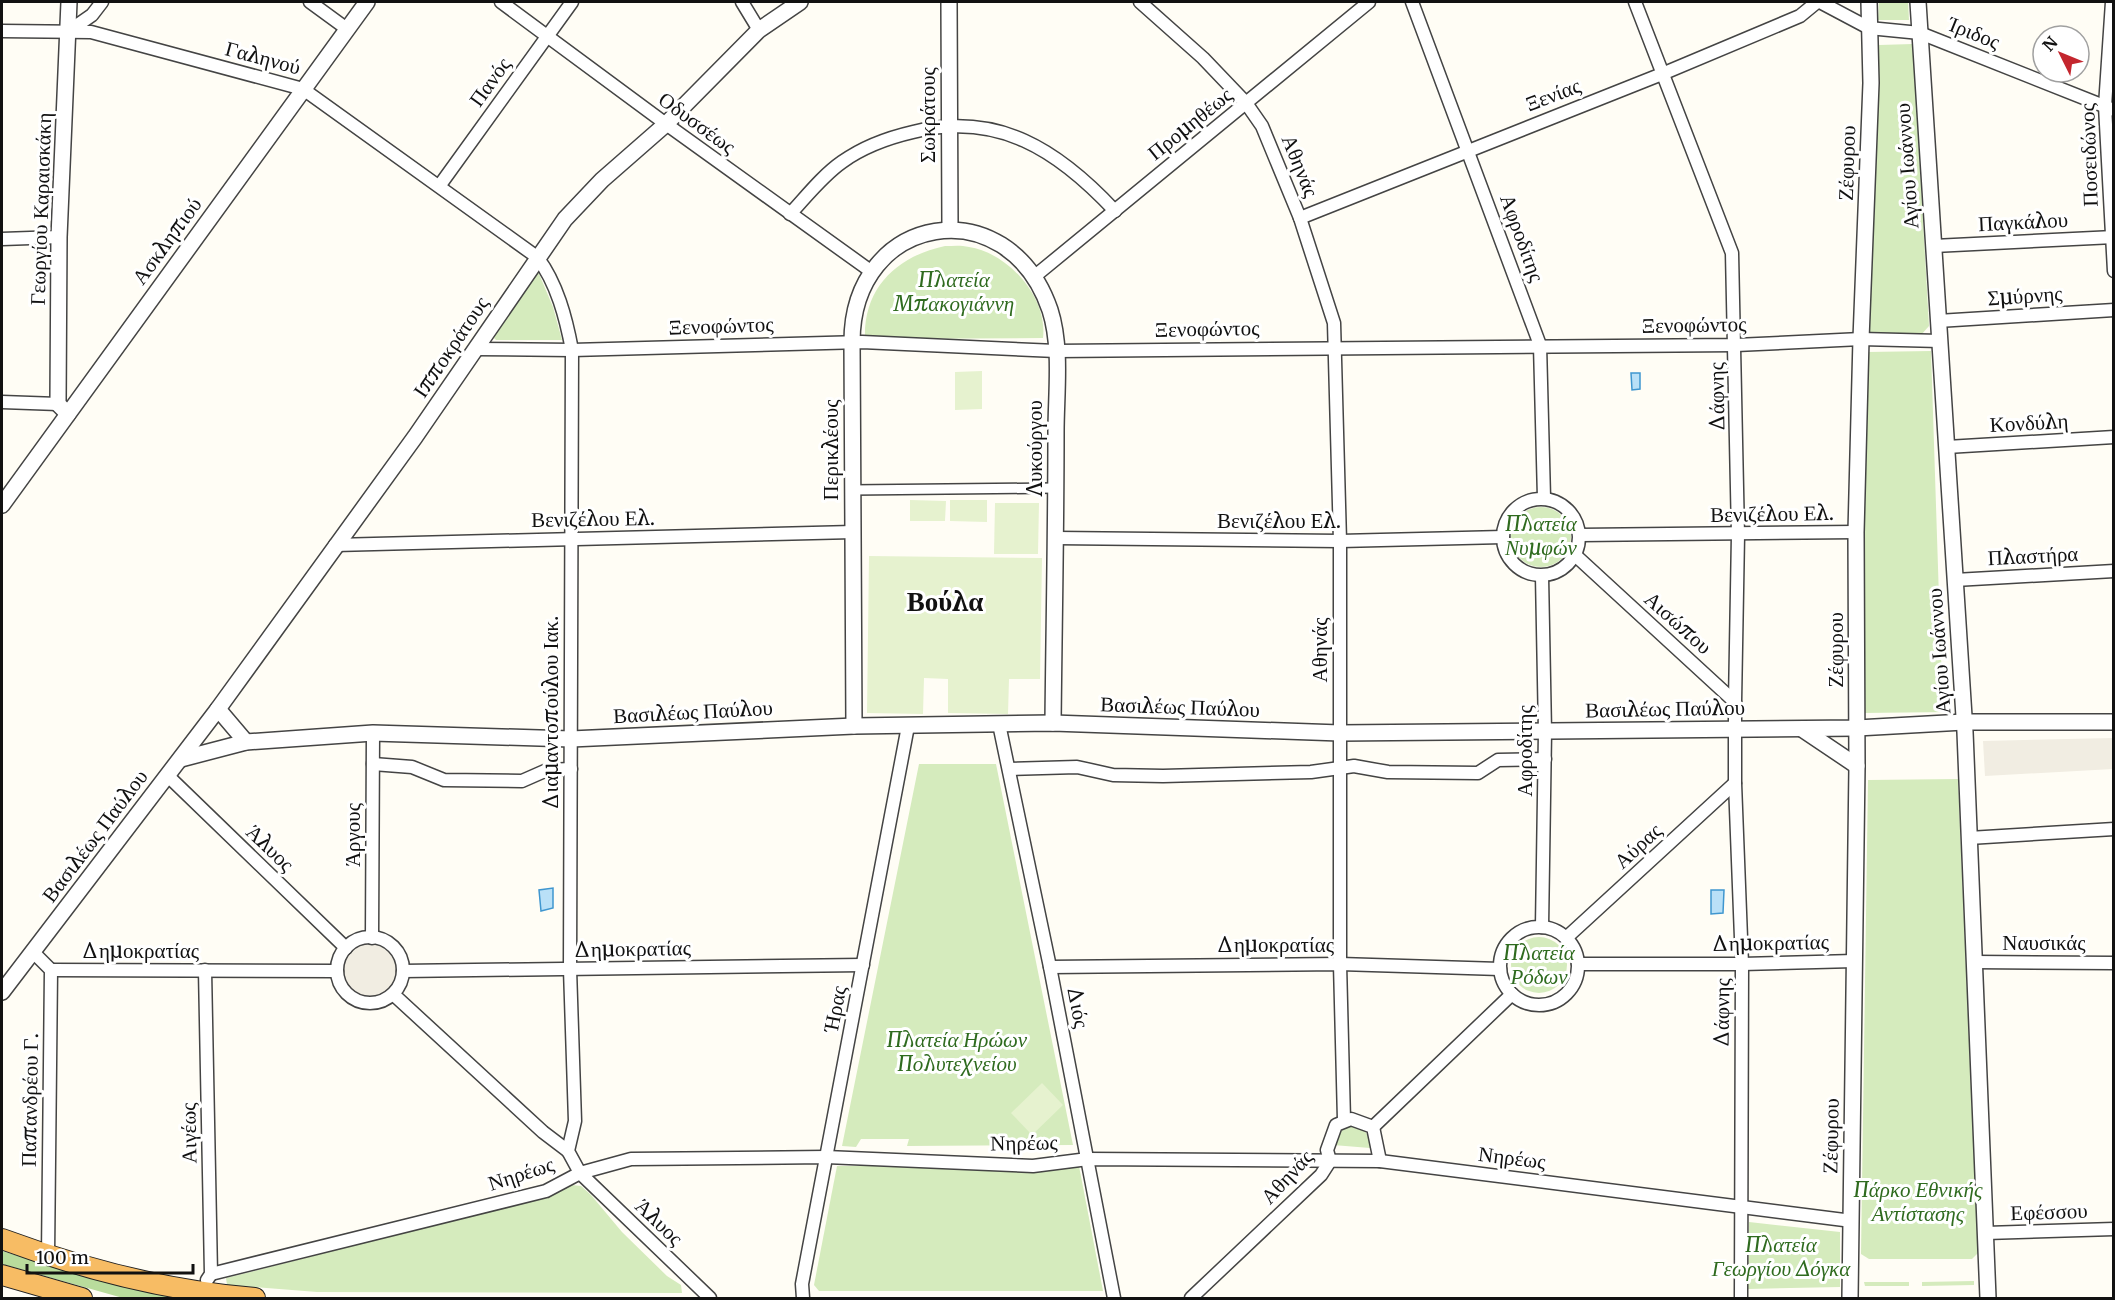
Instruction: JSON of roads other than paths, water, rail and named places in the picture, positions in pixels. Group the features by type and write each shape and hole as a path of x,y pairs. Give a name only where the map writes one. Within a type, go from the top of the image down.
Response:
{"highway":[{"path":"2,1239 48,1256 150,1284 255,1299"},
{"path":"2,1275 82,1299"}],"street":[{"name":"Γεωργίου Καραισκάκη","path":"63,409 59,237 69,2"},
{"path":"69,31 92,15 102,2"},
{"path":"310,2 347,29"},
{"name":"Ασκληπιού","path":"2,505 63,409 367,2"},
{"name":"Οδυσσέως","path":"501,2 872,272"},
{"name":"Πανός","path":"440,186 572,2"},
{"path":"742,2 759,30"},
{"name":"Ιπποκράτους","path":"181,759 476,349 565,219 587,195 666,124 759,30 800,2"},
{"name":"Σωκράτους","path":"949,2 950,228"},
{"name":"Προμηθέως","path":"1035,276 1369,2"},
{"name":"Αφροδίτης","path":"1412,2 1540,345 1544,498"},
{"name":"Δάφνης","path":"1635,2 1732,253 1736,345 1738,535 1735,702"},
{"name":"Ξενίας","path":"1300,218 1468,149 1662,74 1800,16 1818,2"},
{"name":"Ίριδος","path":"1818,2 1869,28 1920,33 2110,108"},
{"name":"Ζέφυρου","path":"1850,1299 1857,766 1856,532 1871,83 1869,2"},
{"name":"Αγίου Ιωάννου","path":"1918,2 1964,722 1988,1299"},
{"name":"Ποσειδώνος","path":"2112,2 2110,108 2114,271"},
{"name":"Αθηνάς","path":"1148,4 1246,103 1271,145 1300,218 1334,323 1336,347 1340,541 1340,964 1344,1120 1332,1132 1327,1150 1330,1161 1321,1175 1191,1299"},
{"name":"Γαληνού","path":"2,31 91,32 303,89 537,257"},
{"path":"790,214 840,163 872,144 906,133 950,125 992,128 1023,139 1078,175 1114,211"},
{"name":"Περικλέους","path":"854,726 852,342 858,299 872,272 901,244 929,232 950,228"},
{"name":"Λυκούργου","path":"950,228 962,229 995,242 1014,255 1035,276 1051,313 1056,351 1053,723"},
{"path":"2,239 59,237"},
{"name":"Παγκάλου","path":"1934,246 2113,237"},
{"name":"Διαμαντοπούλου Ιακ.","path":"537,257 545,268 566,320 572,350 570,969 575,1121 568,1151"},
{"name":"Σμύρνης","path":"1938,321 2114,310"},
{"name":"Ξενοφώντος","path":"476,349 572,350 852,342 1056,351 1736,345 1861,339 1940,340"},
{"path":"2,402 63,409"},
{"name":"Κονδύλη","path":"1947,447 2114,437"},
{"path":"852,490 1056,488"},
{"path":"1544,498 1558,502 1569,510 1577,522 1580,536 1575,555 1562,570 1542,576 1520,569 1511,561 1505,551 1503,537 1510,514 1518,506 1529,500 1544,498"},
{"name":"Βενιζέλου Ελ.","path":"335,545 853,532"},
{"name":"Βενιζέλου Ελ.","path":"1580,536 1856,532"},
{"name":"Βενιζέλου Ελ.","path":"1056,538 1340,541 1503,537"},
{"name":"Αισώπου","path":"1575,555 1735,702"},
{"name":"Πλαστήρα","path":"1955,579 2114,571"},
{"name":"Αφροδίτης","path":"1542,576 1545,732 1542,927"},
{"path":"1735,702 1736,729"},
{"path":"218,709 246,742"},
{"name":"Βασιλέως Παύλου","path":"2,992 181,759 246,742 373,733 571,739 854,726 1053,723 1340,733 1802,729 1964,722 2114,722"},
{"name":"Διός","path":"999,724 1050,967 1114,1299"},
{"name":"Ήρας","path":"803,1299 802,1284 908,726"},
{"name":"Δάφνης","path":"1736,729 1735,783 1742,964 1740,1299"},
{"path":"1802,729 1857,766"},
{"name":"Άργους","path":"372,938 373,733"},
{"path":"1009,769 1077,767 1113,775 1163,776 1311,772 1340,767 1364,767 1388,771 1478,773 1498,760 1545,759"},
{"path":"373,764 412,767 444,780 522,781 547,770 571,769"},
{"name":"Άλυος","path":"168,776 346,948"},
{"name":"Αύρας","path":"1566,938 1735,783"},
{"path":"1969,838 2114,829"},
{"path":"1542,927 1555,930 1566,938 1574,949 1578,964 1572,986 1554,1001 1532,1004 1512,994 1504,983 1500,969 1506,945 1515,935 1522,930 1542,927"},
{"path":"372,938 391,945 401,961 403,971 393,994 373,1003 352,998 339,981 337,970 346,948 353,942 372,938"},
{"path":"33,952 51,970"},
{"name":"Δημοκρατίας","path":"1578,964 1854,961"},
{"name":"Ναυσικάς","path":"1975,962 2114,963"},
{"name":"Δημοκρατίας","path":"1050,967 1340,964 1500,969"},
{"name":"Δημοκρατίας","path":"403,971 862,965"},
{"name":"Δημοκρατίας","path":"51,970 337,970"},
{"name":"Παπανδρέου Γ.","path":"48,1256 51,970"},
{"name":"Αιγέως","path":"205,970 211,1274"},
{"path":"393,994 543,1132 568,1151 580,1173"},
{"path":"1373,1127 1512,994"},
{"path":"1344,1120 1360,1120 1373,1127"},
{"path":"1373,1127 1380,1161"},
{"name":"Νηρέως","path":"211,1274 546,1191 580,1173 631,1159 826,1156 1033,1166 1088,1159 1380,1161 1740,1206 1835,1221 1852,1221"},
{"name":"Άλυος","path":"580,1173 710,1299"},
{"name":"Εφέσσου","path":"1986,1233 2114,1229"},
{"path":"199,1291 211,1274"}],"water":[{"path":"1631,373 1640,373 1640,389 1632,390"},
{"path":"553,888 553,908 541,911 539,890"},
{"path":"1711,890 1724,890 1723,913 1711,914"}],"district":[{"name":"Βούλα","path":"945,602"}],"park label":[{"name":"Πλατεία Μπακογιάννη","path":"954,292"},
{"name":"Πλατεία Νυμφών","path":"1541,536"},
{"name":"Πλατεία Ρόδων","path":"1539,965"},
{"name":"Πλατεία Ηρώων Πολυτεχνείου","path":"957,1052"},
{"name":"Πάρκο Εθνικής Αντίστασης","path":"1918,1202"},
{"name":"Πλατεία Γεωργίου Δόγκα","path":"1781,1257"}]}
